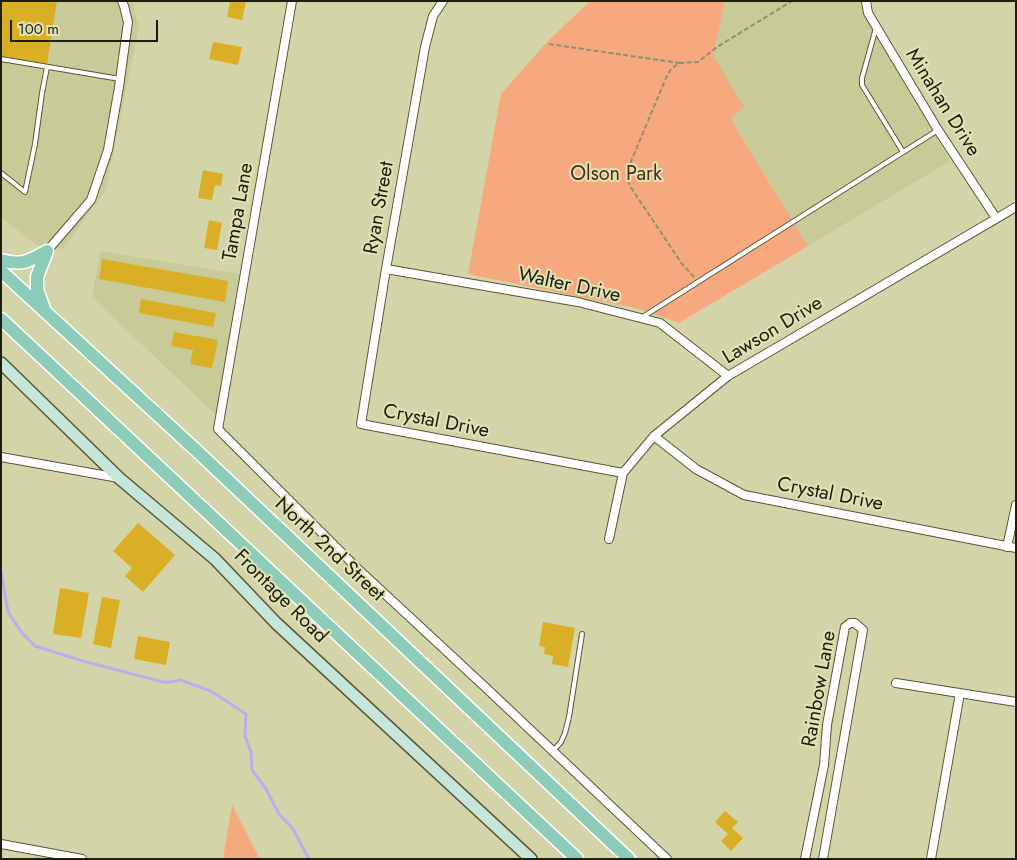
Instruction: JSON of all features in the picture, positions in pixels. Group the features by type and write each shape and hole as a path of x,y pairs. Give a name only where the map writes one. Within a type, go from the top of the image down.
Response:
{"main road":[{"path":"1,260 12,263 26,262 46,251"},
{"path":"45,312 37,289 37,277 46,251"},
{"name":"North 2nd Street","path":"1,271 219,472 629,859"},
{"path":"1,319 577,859"}],"street":[{"path":"46,251 91,200 108,150 128,22 122,1"},
{"name":"Tampa Lane","path":"292,1 218,429 358,569 553,751"},
{"name":"Ryan Street","path":"361,424 425,47 433,16 443,1"},
{"name":"Minahan Drive","path":"866,1 868,13 876,28 938,130 996,218"},
{"name":"Lawson Drive","path":"609,539 623,473 654,436 728,376 1016,207"},
{"name":"Walter Drive","path":"386,269 578,302 660,323 728,376"},
{"name":"Frontage Road","path":"1,363 119,478 215,560 276,622 531,859"},
{"name":"Crystal Drive","path":"361,424 623,473"},
{"name":"Crystal Drive","path":"654,436 696,469 744,495 1016,548"},
{"path":"1,457 119,478"},
{"path":"1007,547 1016,505"},
{"name":"Rainbow Lane","path":"805,859 824,765 827,725 845,627 850,623 863,630 823,859"},
{"path":"896,683 1016,702"},
{"path":"931,859 960,693"},
{"path":"553,751 667,859"},
{"path":"1,844 82,859"}],"lane":[{"path":"876,28 862,78 862,85 903,152"},
{"path":"1,59 120,79"},
{"path":"1,173 24,192 35,144 47,67"},
{"path":"641,318 938,130"},
{"path":"553,751 561,742 569,717 582,634"}],"path":[{"path":"549,44 679,63 698,62 792,1"},
{"path":"679,63 671,69 666,78 632,159 628,179 630,186 682,264 690,274 700,281"}],"shaded area":[{"path":"1,1 132,1 139,26 106,190 63,249 36,245 1,217"},
{"path":"725,1 860,1 865,17 950,161 808,246 730,118 713,56"},
{"path":"100,251 240,274 216,415 92,297"}],"green space":[{"name":"Olson Park","path":"590,1 725,1 713,56 744,107 730,118 808,246 679,323 639,309 468,274 501,94 547,42"},
{"path":"232,805 257,853 260,859 223,859"}],"building":[{"path":"1,1 57,1 47,64 1,57"},
{"path":"230,1 246,1 242,20 227,17"},
{"path":"213,42 242,47 238,65 209,59"},
{"path":"203,170 223,174 221,186 215,185 212,200 198,198"},
{"path":"209,220 222,223 217,250 204,248"},
{"path":"102,259 228,281 225,302 99,279"},
{"path":"141,299 216,313 213,327 139,313"},
{"path":"174,332 218,340 212,368 190,364 193,350 171,346"},
{"path":"138,523 175,555 143,592 125,576 132,568 113,551"},
{"path":"60,588 89,593 81,638 53,634"},
{"path":"102,597 120,600 111,648 93,644"},
{"path":"543,622 575,628 568,667 552,664 553,656 544,654 545,647 539,646"},
{"path":"138,636 170,642 166,665 134,659"},
{"path":"725,811 738,822 732,828 743,838 731,851 721,841 728,834 715,822"}],"waterway":[{"path":"1,571 8,612 22,633 35,646 163,682 180,680 211,691 246,714 245,736 251,752 252,770 266,789 279,814 293,829 309,859"}]}
